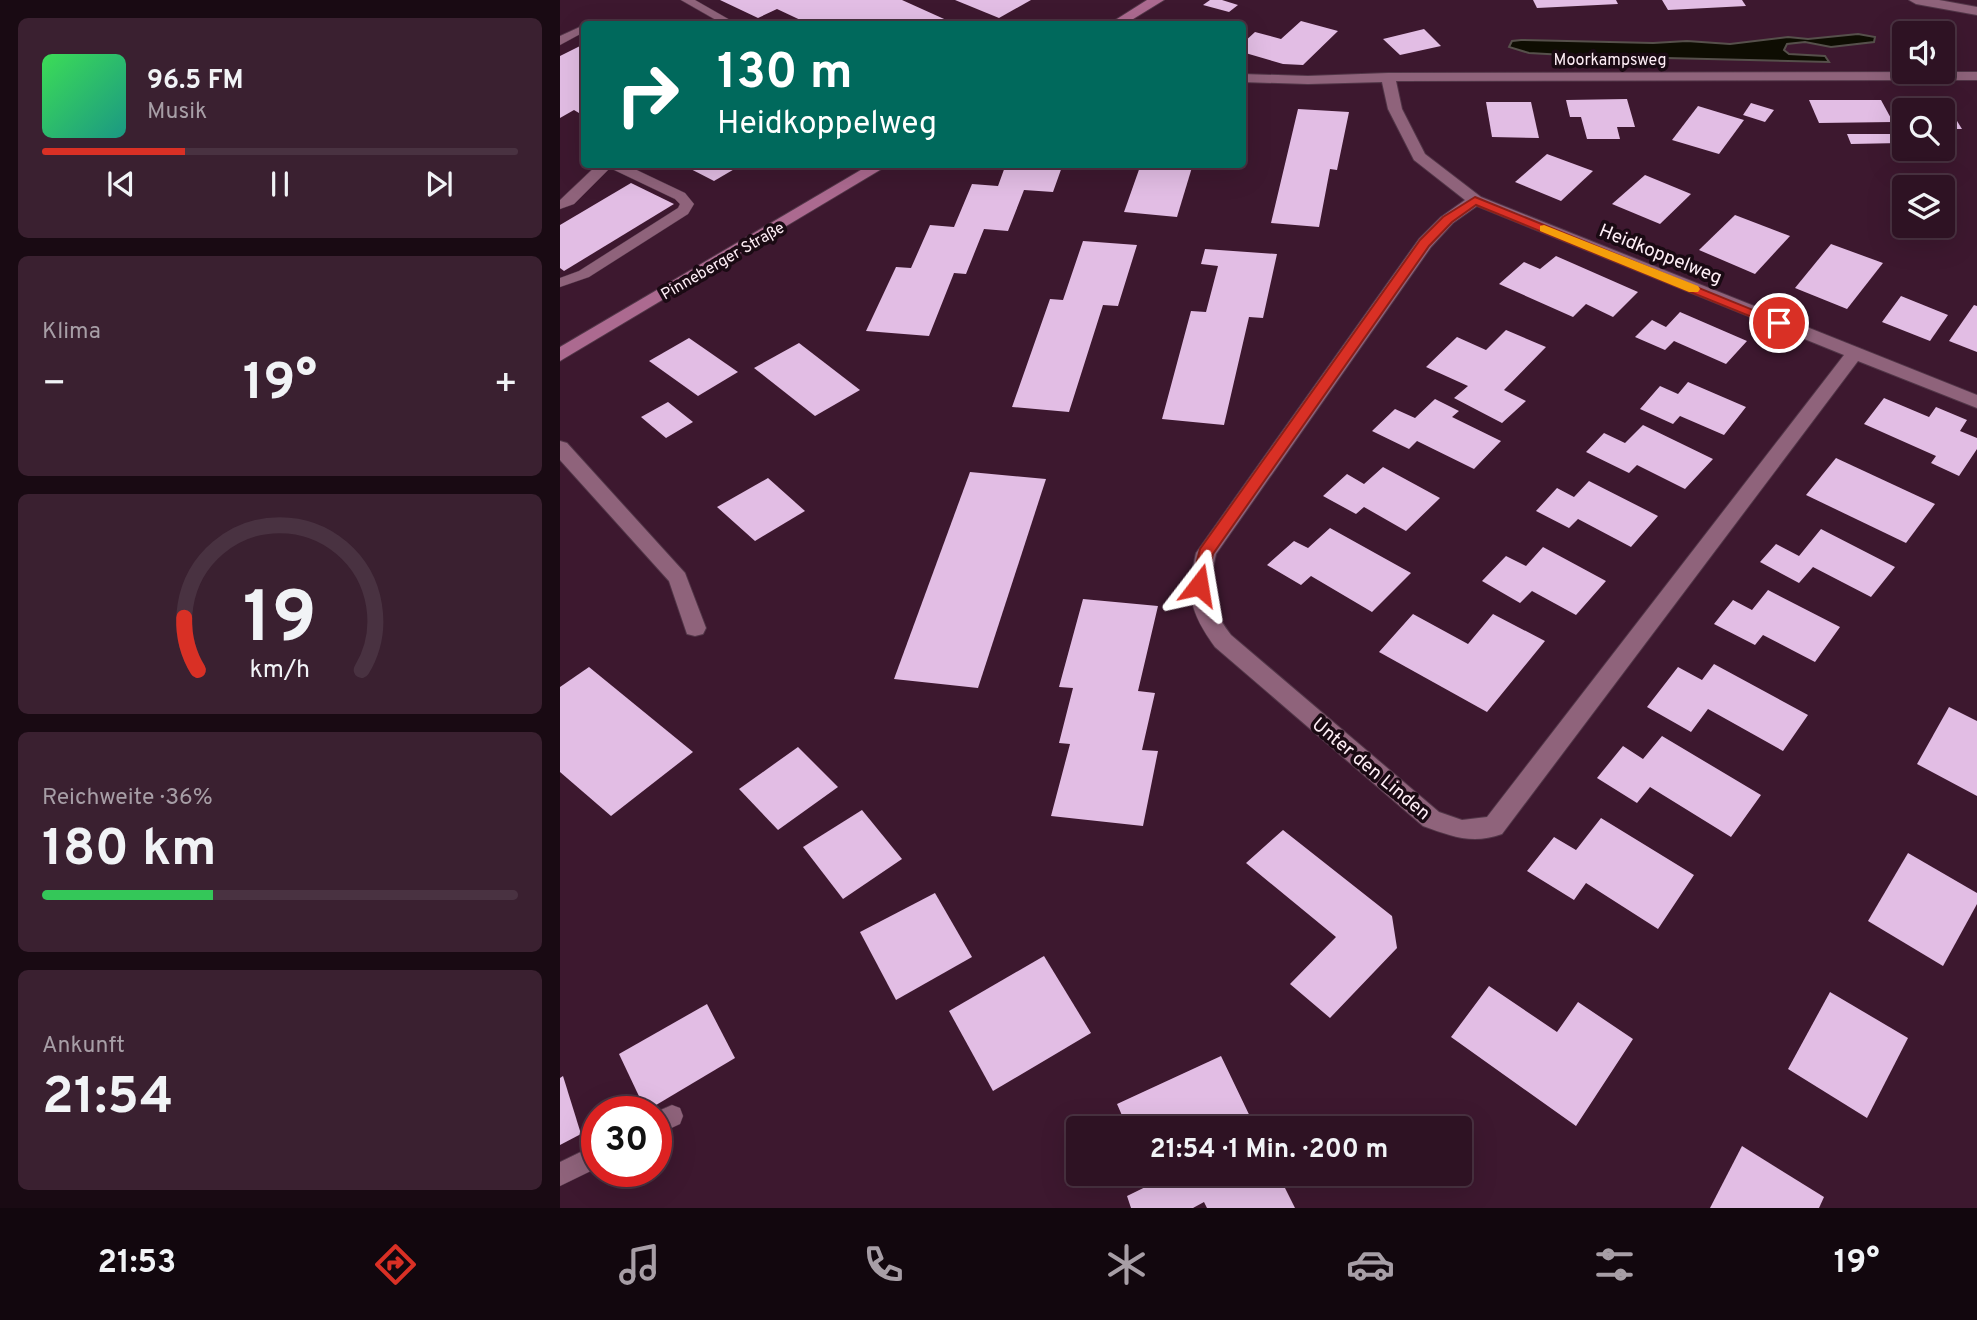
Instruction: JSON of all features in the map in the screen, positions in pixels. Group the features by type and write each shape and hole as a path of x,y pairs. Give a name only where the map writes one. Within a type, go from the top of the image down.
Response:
{"main road":[{"path":"1121,21 1157,0"},
{"name":"Pinneberger Straße","path":"560,355 876,168"}],"street":[{"path":"1916,0 1977,10"},
{"name":"Moorkampsweg","path":"1246,78 1977,76"},
{"name":"Heidkoppelweg","path":"1388,77 1395,109 1419,157 1475,200 1977,402"},
{"name":"Unter den Linden","path":"1475,200 1447,219 1425,243 1206,553 1199,585 1203,616 1223,641 1431,819 1462,830 1494,827 1854,354"},
{"path":"560,448 678,578 695,628"}],"lane":[{"path":"687,0 726,21"},
{"path":"560,41 581,30"},
{"path":"560,205 569,201 602,168"},
{"path":"560,283 584,274 683,211 687,204 680,196 620,168"},
{"path":"560,1174 581,1163"}],"shaded area":[{"path":"1858,34 1875,37 1874,42 1831,47 1805,42 1787,44 1784,50 1789,54 1825,56 1829,62 1583,56 1529,53 1509,47 1512,41 1521,40 1653,43 1687,41 1730,44 1788,37 1808,39"}],"building":[{"path":"720,0 902,0 949,21 803,21 777,9 758,18"},
{"path":"955,0 1031,0 999,18"},
{"path":"1210,0 1222,0 1238,5 1229,12 1203,5"},
{"path":"1533,0 1616,0 1618,4 1537,8"},
{"path":"1662,0 1742,0 1746,6 1668,10"},
{"path":"1301,21 1338,31 1303,65 1283,64 1246,53 1246,40 1255,32 1281,39"},
{"path":"1424,29 1441,46 1400,55 1383,39"},
{"path":"581,46 581,114 574,110 560,118 560,56"},
{"path":"1627,99 1635,127 1617,127 1620,139 1587,139 1581,117 1570,117 1566,100"},
{"path":"1809,100 1881,100 1892,120 1892,122 1819,123"},
{"path":"1486,102 1531,102 1539,138 1492,137"},
{"path":"1751,103 1774,110 1765,122 1743,115"},
{"path":"1698,106 1744,120 1719,154 1672,140"},
{"path":"1298,109 1349,112 1337,170 1330,169 1319,227 1271,223"},
{"path":"1955,118 1962,129 1955,129"},
{"path":"1847,134 1892,134 1892,143 1851,144"},
{"path":"1547,154 1593,171 1561,201 1515,182"},
{"path":"689,168 736,168 714,181"},
{"path":"1005,168 1062,168 1053,192 1024,190 1008,231 984,229 966,274 954,273 929,336 866,331 896,267 911,268 930,225 954,227 972,184 998,186"},
{"path":"1140,168 1192,168 1177,217 1124,212"},
{"path":"1645,175 1691,194 1660,224 1612,204"},
{"path":"631,183 674,204 564,271 560,268 560,225"},
{"path":"1735,215 1790,236 1755,274 1699,250"},
{"path":"1083,241 1137,245 1118,306 1103,305 1069,412 1012,407 1050,299 1063,300"},
{"path":"1831,244 1883,263 1847,309 1795,288"},
{"path":"1205,249 1277,254 1263,318 1249,317 1224,425 1162,419 1191,311 1206,312 1218,266 1201,264"},
{"path":"1556,256 1638,292 1613,317 1586,304 1573,317 1499,284 1524,262 1540,269"},
{"path":"1901,296 1948,315 1930,341 1882,322"},
{"path":"1974,305 1977,306 1977,352 1949,341"},
{"path":"1680,312 1747,341 1726,364 1674,341 1665,350 1635,337 1652,320 1666,327"},
{"path":"1506,330 1546,347 1504,390 1526,401 1502,423 1454,398 1468,386 1426,367 1457,337 1486,350"},
{"path":"689,338 738,372 698,396 649,361"},
{"path":"799,343 860,390 815,416 754,368"},
{"path":"1688,382 1746,407 1724,435 1680,416 1673,424 1640,409 1660,386 1678,394"},
{"path":"1884,398 1929,417 1936,407 1967,420 1960,431 1977,438 1977,449 1959,476 1931,463 1936,456 1864,424"},
{"path":"1435,399 1459,411 1452,417 1501,441 1474,469 1417,441 1409,449 1372,431 1395,409 1415,418"},
{"path":"668,402 693,422 666,438 641,417"},
{"path":"1643,425 1713,459 1685,489 1637,465 1629,473 1586,452 1604,433 1625,443"},
{"path":"1836,458 1935,504 1906,543 1806,495"},
{"path":"1383,467 1440,498 1406,531 1364,507 1356,514 1323,496 1347,474 1364,484"},
{"path":"970,472 1046,479 978,688 894,679"},
{"path":"768,478 805,511 755,541 717,507"},
{"path":"1589,481 1658,516 1631,547 1578,519 1569,528 1536,511 1557,488 1574,497"},
{"path":"1330,528 1411,573 1372,612 1311,576 1301,585 1267,565 1294,541 1308,548"},
{"path":"1821,529 1895,567 1871,597 1813,567 1799,583 1760,562 1776,544 1799,556"},
{"path":"1543,547 1606,581 1576,615 1532,591 1520,603 1482,581 1506,556 1526,566"},
{"path":"1768,590 1840,627 1815,662 1763,635 1755,645 1714,624 1733,600 1752,610"},
{"path":"1083,599 1158,606 1138,691 1155,693 1142,750 1158,751 1143,826 1051,816 1070,744 1059,743 1073,688 1059,687"},
{"path":"1413,614 1468,644 1493,614 1545,641 1487,712 1379,652"},
{"path":"1714,664 1808,715 1783,751 1708,709 1691,732 1647,707 1678,667 1702,680"},
{"path":"589,667 693,752 611,816 560,772 560,687"},
{"path":"1949,707 1977,721 1977,796 1917,764"},
{"path":"1662,736 1761,795 1731,837 1650,787 1637,803 1597,778 1623,746 1643,759"},
{"path":"798,747 838,787 778,830 739,789"},
{"path":"862,810 902,859 843,899 803,847"},
{"path":"1601,818 1694,875 1658,929 1586,883 1574,900 1527,871 1554,837 1576,850"},
{"path":"1283,830 1392,916 1397,948 1330,1018 1290,984 1336,937 1246,863"},
{"path":"1908,853 1977,893 1977,904 1943,966 1868,921"},
{"path":"935,893 972,957 896,1000 860,932"},
{"path":"1044,956 1091,1033 993,1091 949,1011"},
{"path":"1489,986 1557,1032 1578,1002 1633,1039 1576,1126 1451,1037"},
{"path":"1830,992 1908,1038 1867,1118 1788,1069"},
{"path":"707,1004 735,1058 671,1096 639,1096 619,1054"},
{"path":"1221,1056 1250,1116 1122,1116 1117,1104"},
{"path":"563,1076 581,1134 560,1145 560,1078"},
{"path":"1742,1146 1824,1197 1819,1208 1710,1208"},
{"path":"1147,1186 1284,1186 1295,1208 1207,1208 1204,1202 1193,1208 1131,1208 1127,1196"}],"slow traffic":[{"path":"1544,228 1694,289"}],"route":[{"path":"1199,585 1206,553 1425,243 1447,219 1475,200 1779,323"}]}
